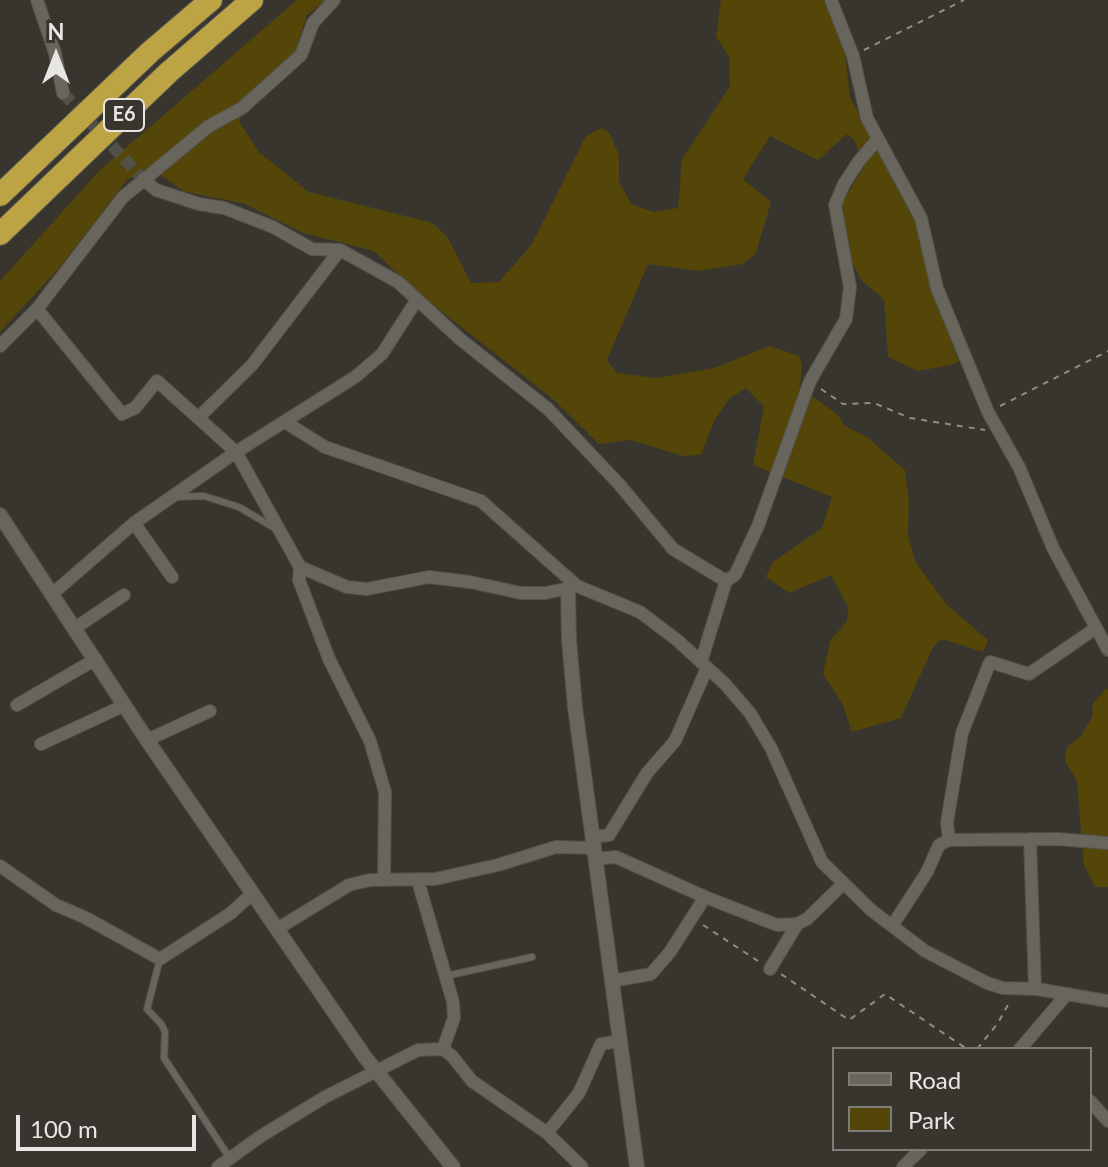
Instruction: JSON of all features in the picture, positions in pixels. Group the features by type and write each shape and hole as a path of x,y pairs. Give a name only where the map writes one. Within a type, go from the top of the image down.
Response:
{"highway":[{"name":"E6","path":"0,195 150,52 211,0"},
{"name":"E6","path":"0,234 169,72 252,0"}],"street":[{"path":"37,0 55,53 63,93"},
{"path":"0,346 37,309 123,197 209,126 242,108 301,55 313,23 334,0"},
{"path":"831,0 853,56 862,104 921,218 937,288 988,412 1019,467 1053,548 1108,650"},
{"path":"594,848 609,835 647,773 675,741 704,665 726,581 735,575 758,526 810,381 846,319 850,287 835,205 851,172 878,139"},
{"path":"143,179 156,190 199,204 224,208 273,227 312,249 340,250 398,282 416,301 548,409 619,484 673,549 726,581"},
{"path":"198,418 252,365 340,250"},
{"path":"51,595 134,523 236,452 355,377 382,354 416,301"},
{"path":"37,309 122,414 135,408 157,381 236,452 300,567 299,580 329,659 370,741 385,792 384,880"},
{"path":"285,422 325,447 481,501 572,587 640,612 659,625 704,665 750,713 771,748 822,862 843,884 925,951 987,983 1108,1001"},
{"path":"134,523 172,577"},
{"path":"2,524 376,1071 453,1167"},
{"path":"300,567 347,587 367,589 429,577 521,593 546,593 572,587"},
{"path":"572,587 572,678 637,1167"},
{"path":"75,628 124,595"},
{"path":"949,840 947,822 962,733 990,662 1029,674 1096,628"},
{"path":"17,705 96,659"},
{"path":"41,744 125,705"},
{"path":"147,740 210,711"},
{"path":"1030,839 1035,989"},
{"path":"892,926 927,872 939,845 949,840 1030,839 1108,843"},
{"path":"277,929 349,885 370,880 418,881 498,865 556,847 594,848 777,925 807,919 843,884"},
{"path":"0,866 56,905 160,959 231,913 253,893"},
{"path":"418,881 453,1002 454,1018 443,1049"},
{"path":"612,981 651,974 670,952 705,897"},
{"path":"770,969 798,923"},
{"path":"1022,1047 1067,994"},
{"path":"1030,1038 1039,1047"},
{"path":"547,1133 579,1093 601,1044 620,1041"},
{"path":"218,1167 312,1104 418,1050 443,1049 472,1081 547,1133 582,1167"},
{"path":"1092,1103 1108,1121"},
{"path":"903,1167 919,1151"}],"lane":[{"path":"171,497 204,496 239,507 281,532"},
{"path":"446,976 532,957"},
{"path":"160,959 147,1009 165,1032 164,1058 229,1157"}],"path":[{"path":"853,56 964,0"},
{"path":"988,412 1108,351"},
{"path":"810,381 843,404 874,403 910,418 997,432"},
{"path":"692,918 849,1020 885,994 964,1047"},
{"path":"979,1047 1009,1006 1012,988"}],"green space":[{"path":"297,0 326,0 307,15 294,55 239,105 240,123 259,152 309,192 433,223 448,238 471,283 499,282 532,244 586,136 602,128 610,134 619,155 619,182 631,204 654,212 678,208 682,159 730,86 729,57 716,36 721,0 824,0 845,53 850,97 916,223 935,298 959,361 918,371 888,357 884,299 862,281 830,223 865,165 854,140 847,134 818,160 770,136 743,179 771,202 756,253 743,264 699,271 648,264 607,360 617,373 656,378 714,368 770,346 799,356 802,365 800,388 837,414 845,426 868,438 905,470 909,501 908,536 916,563 947,605 988,640 983,652 942,639 933,647 901,718 852,732 842,703 823,674 830,641 847,621 848,607 831,575 789,593 766,577 773,562 822,528 832,497 753,465 764,407 746,388 729,399 714,421 701,455 683,456 630,440 599,444 554,400 417,292 374,251 303,233 245,204 183,191 150,167 127,180 59,268 0,332 0,281 100,170"},
{"path":"1107,688 1108,887 1095,887 1084,865 1077,781 1065,761 1067,747 1081,736 1092,717 1093,704"}],"tunnel":[{"path":"63,93 143,179"}]}
